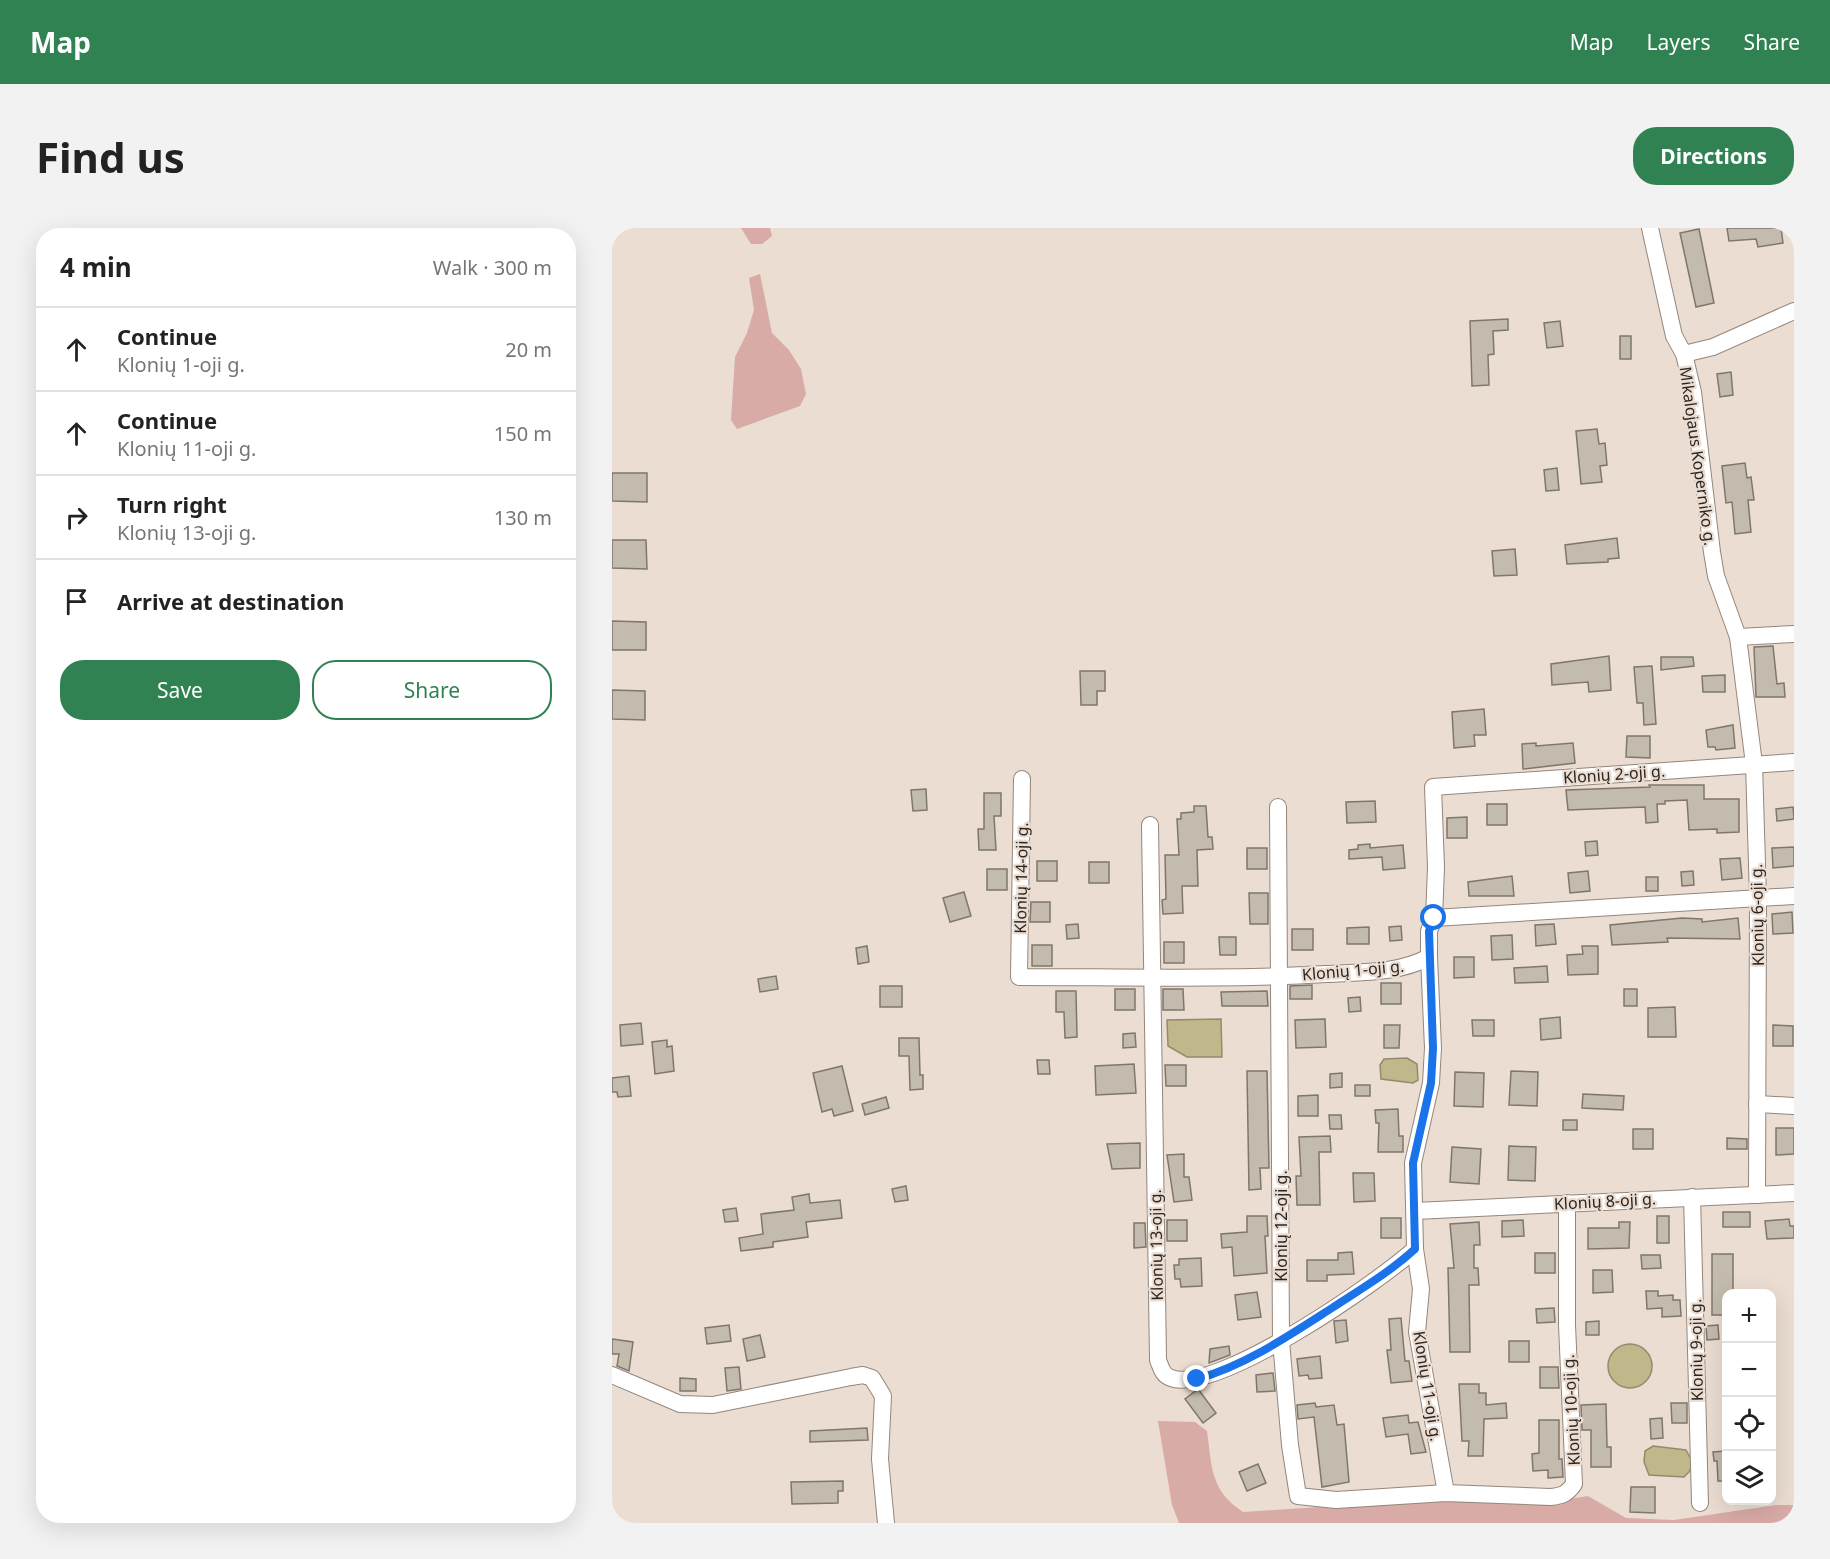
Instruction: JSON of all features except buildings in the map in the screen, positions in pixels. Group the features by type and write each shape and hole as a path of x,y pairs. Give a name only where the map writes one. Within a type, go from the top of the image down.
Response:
{"street":[{"path":"1650,228 1674,336 1684,354"},
{"name":"Mikalojaus Koperniko g.","path":"1738,637 1716,576 1693,392 1684,354 1713,347 1794,311"},
{"path":"1738,637 1794,634"},
{"name":"Klonių 6-oji g.","path":"1738,637 1754,764 1758,898 1757,1195"},
{"name":"Klonių 2-oji g.","path":"1434,918 1436,867 1433,787 1794,762"},
{"name":"Klonių 14-oji g.","path":"1019,977 1022,779"},
{"name":"Klonių 12-oji g.","path":"1278,807 1281,1341 1298,1496 1336,1500 1446,1493"},
{"name":"Klonių 13-oji g.","path":"1150,825 1150,977 1158,1360 1162,1372 1171,1378 1197,1379 1216,1374 1281,1341 1395,1267 1415,1249"},
{"path":"1429,957 1429,931 1434,918 1794,896"},
{"name":"Klonių 1-oji g.","path":"1019,977 1278,976 1408,967 1429,957"},
{"name":"Klonių 11-oji g.","path":"1429,957 1433,1048 1431,1083 1413,1163 1416,1211 1415,1249 1421,1289 1417,1332 1446,1493"},
{"path":"1758,1104 1794,1106"},
{"name":"Klonių 8-oji g.","path":"1416,1211 1794,1193"},
{"name":"Klonių 9-oji g.","path":"1692,1197 1700,1503"},
{"name":"Klonių 10-oji g.","path":"1446,1493 1562,1496 1574,1484 1567,1325 1567,1203"},
{"path":"612,1375 680,1404 697,1405 713,1405 863,1375 872,1378 880,1387 883,1396 880,1459 886,1523"}],"shaded area":[{"path":"741,228 770,228 772,236 762,244 751,244"},
{"path":"760,274 772,333 789,350 801,369 806,394 800,406 737,429 731,420 735,357 747,333 754,310 749,278"},
{"path":"1221,1019 1222,1057 1187,1057 1168,1046 1167,1020"},
{"path":"1407,1058 1417,1064 1418,1080 1413,1083 1381,1079 1380,1065 1384,1059"},
{"path":"1630,1344 1639,1345 1646,1350 1651,1357 1651,1375 1646,1382 1639,1387 1630,1388 1621,1387 1614,1382 1609,1375 1608,1366 1609,1357 1614,1350 1621,1345"},
{"path":"1158,1421 1195,1422 1207,1431 1214,1477 1218,1486 1232,1504 1243,1512 1423,1500 1557,1501 1588,1496 1626,1518 1674,1520 1776,1505 1794,1505 1794,1523 1179,1523 1172,1505"},
{"path":"1653,1446 1686,1450 1692,1461 1690,1471 1684,1477 1649,1475 1644,1462 1645,1451"}],"route":[{"path":"1197,1379 1216,1374 1281,1341 1395,1267 1415,1249 1416,1211 1413,1163 1431,1083 1433,1048 1429,931 1434,918"}]}
